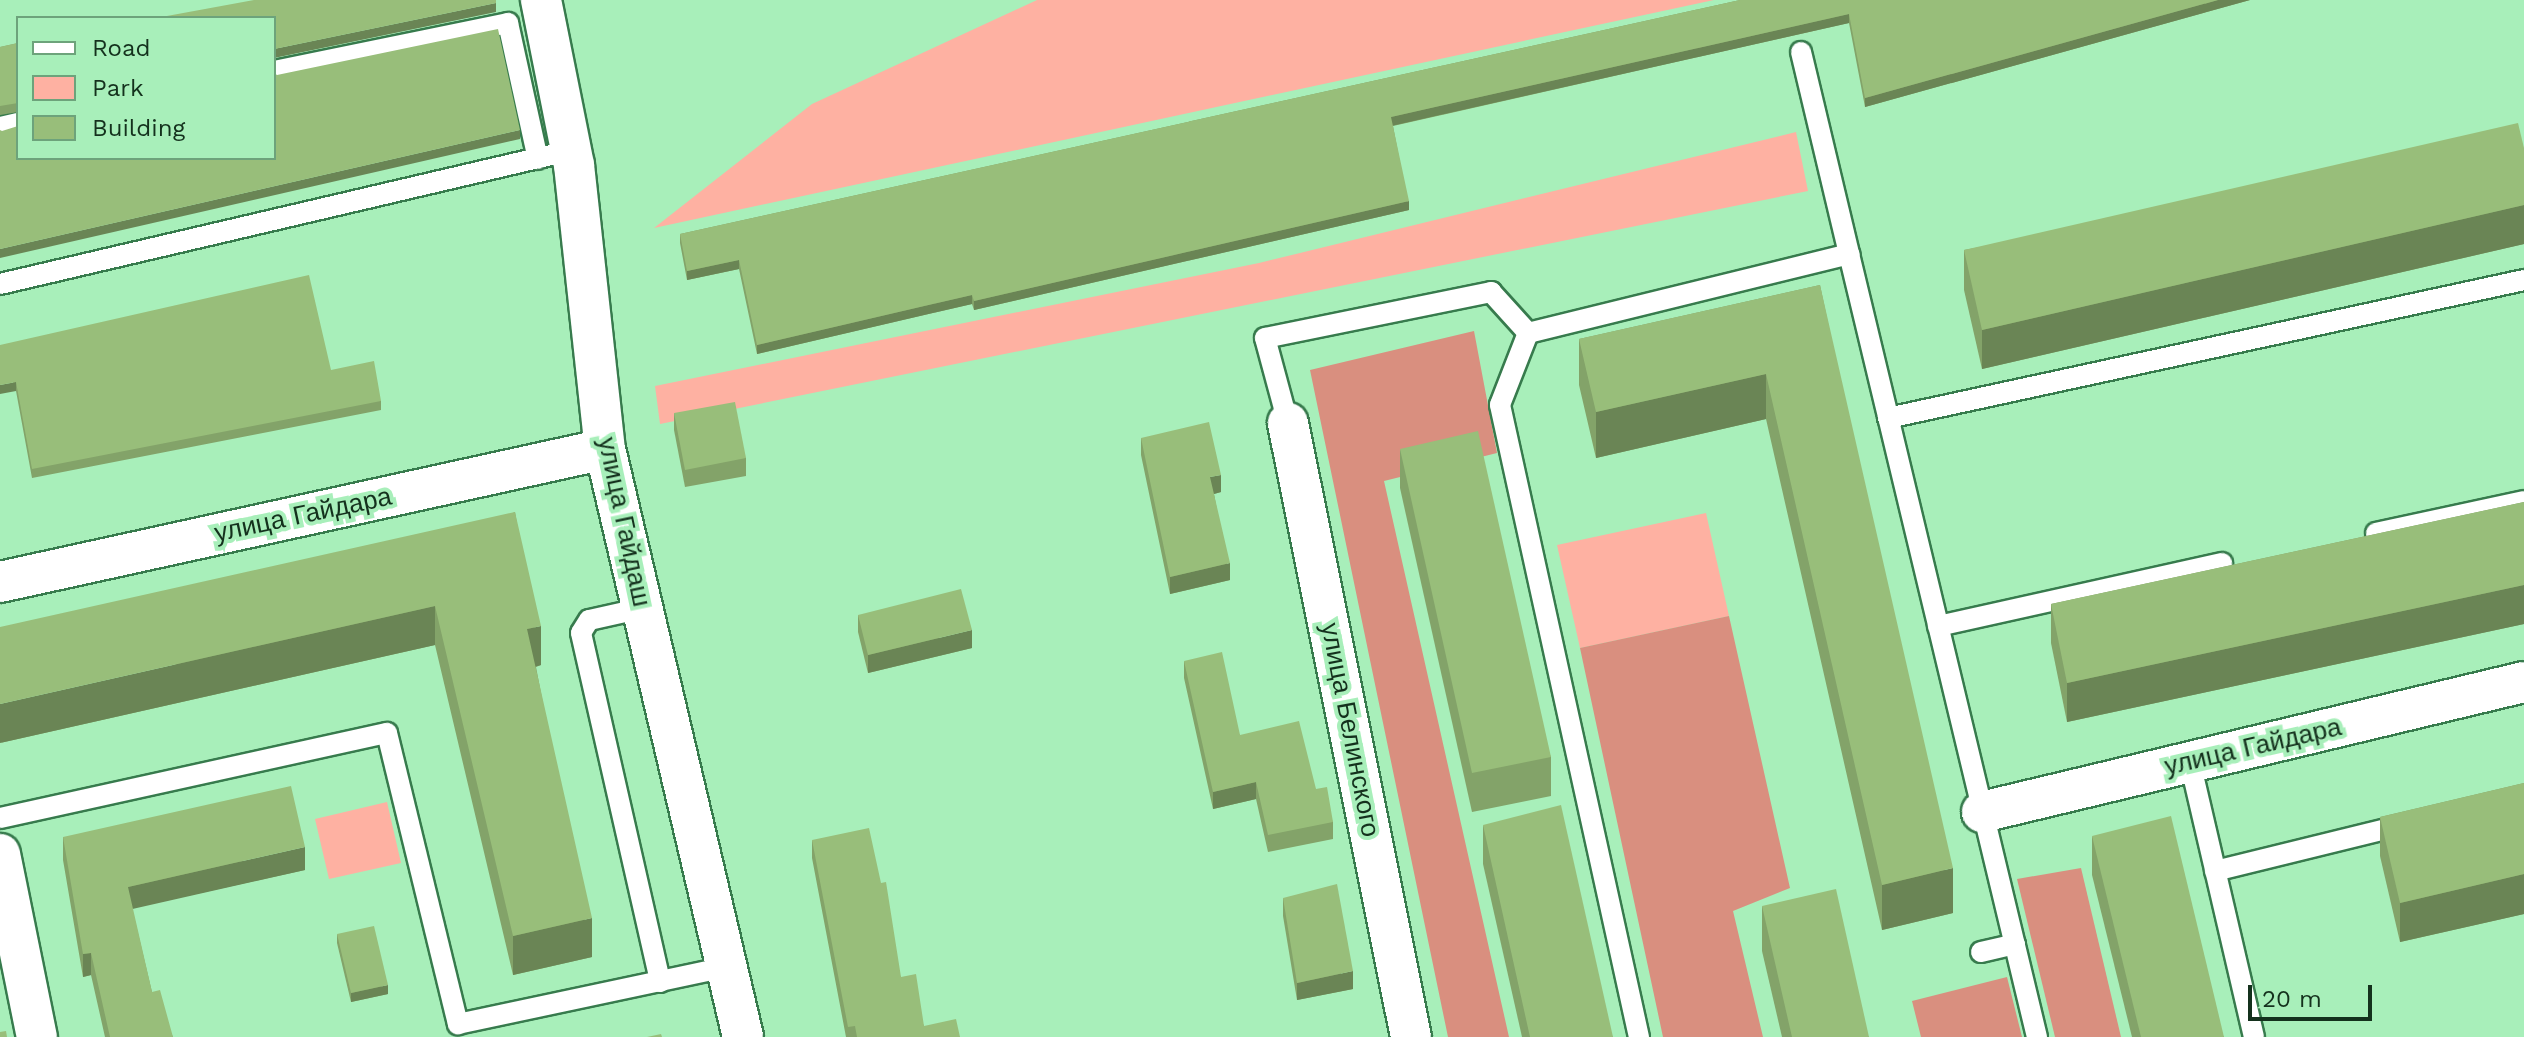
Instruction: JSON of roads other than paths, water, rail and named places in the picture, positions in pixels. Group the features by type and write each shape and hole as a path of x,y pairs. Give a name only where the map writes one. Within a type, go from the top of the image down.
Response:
{"street":[{"name":"улица Гайдаш","path":"541,0 555,155 605,449 743,1037"},
{"name":"улица Белинского","path":"1288,423 1411,1037"},
{"name":"улица Гайдара","path":"0,582 605,449"},
{"name":"улица Гайдара","path":"1982,812 2524,682"},
{"path":"0,854 37,1037"}],"lane":[{"path":"0,284 555,155 508,23 276,71"},
{"path":"1801,52 2037,1037"},
{"path":"1528,333 1849,254"},
{"path":"1888,418 2524,280"},
{"path":"1288,423 1265,338 1491,292 1528,333"},
{"path":"1528,333 1500,405 1639,1037"},
{"path":"2376,533 2524,501"},
{"path":"1938,626 2222,563"},
{"path":"643,608 589,620 581,633 660,982"},
{"path":"0,818 387,733 458,1024 727,967"},
{"path":"2190,762 2254,1037"},
{"path":"2215,871 2431,818"},
{"path":"1981,952 2015,944"}]}
